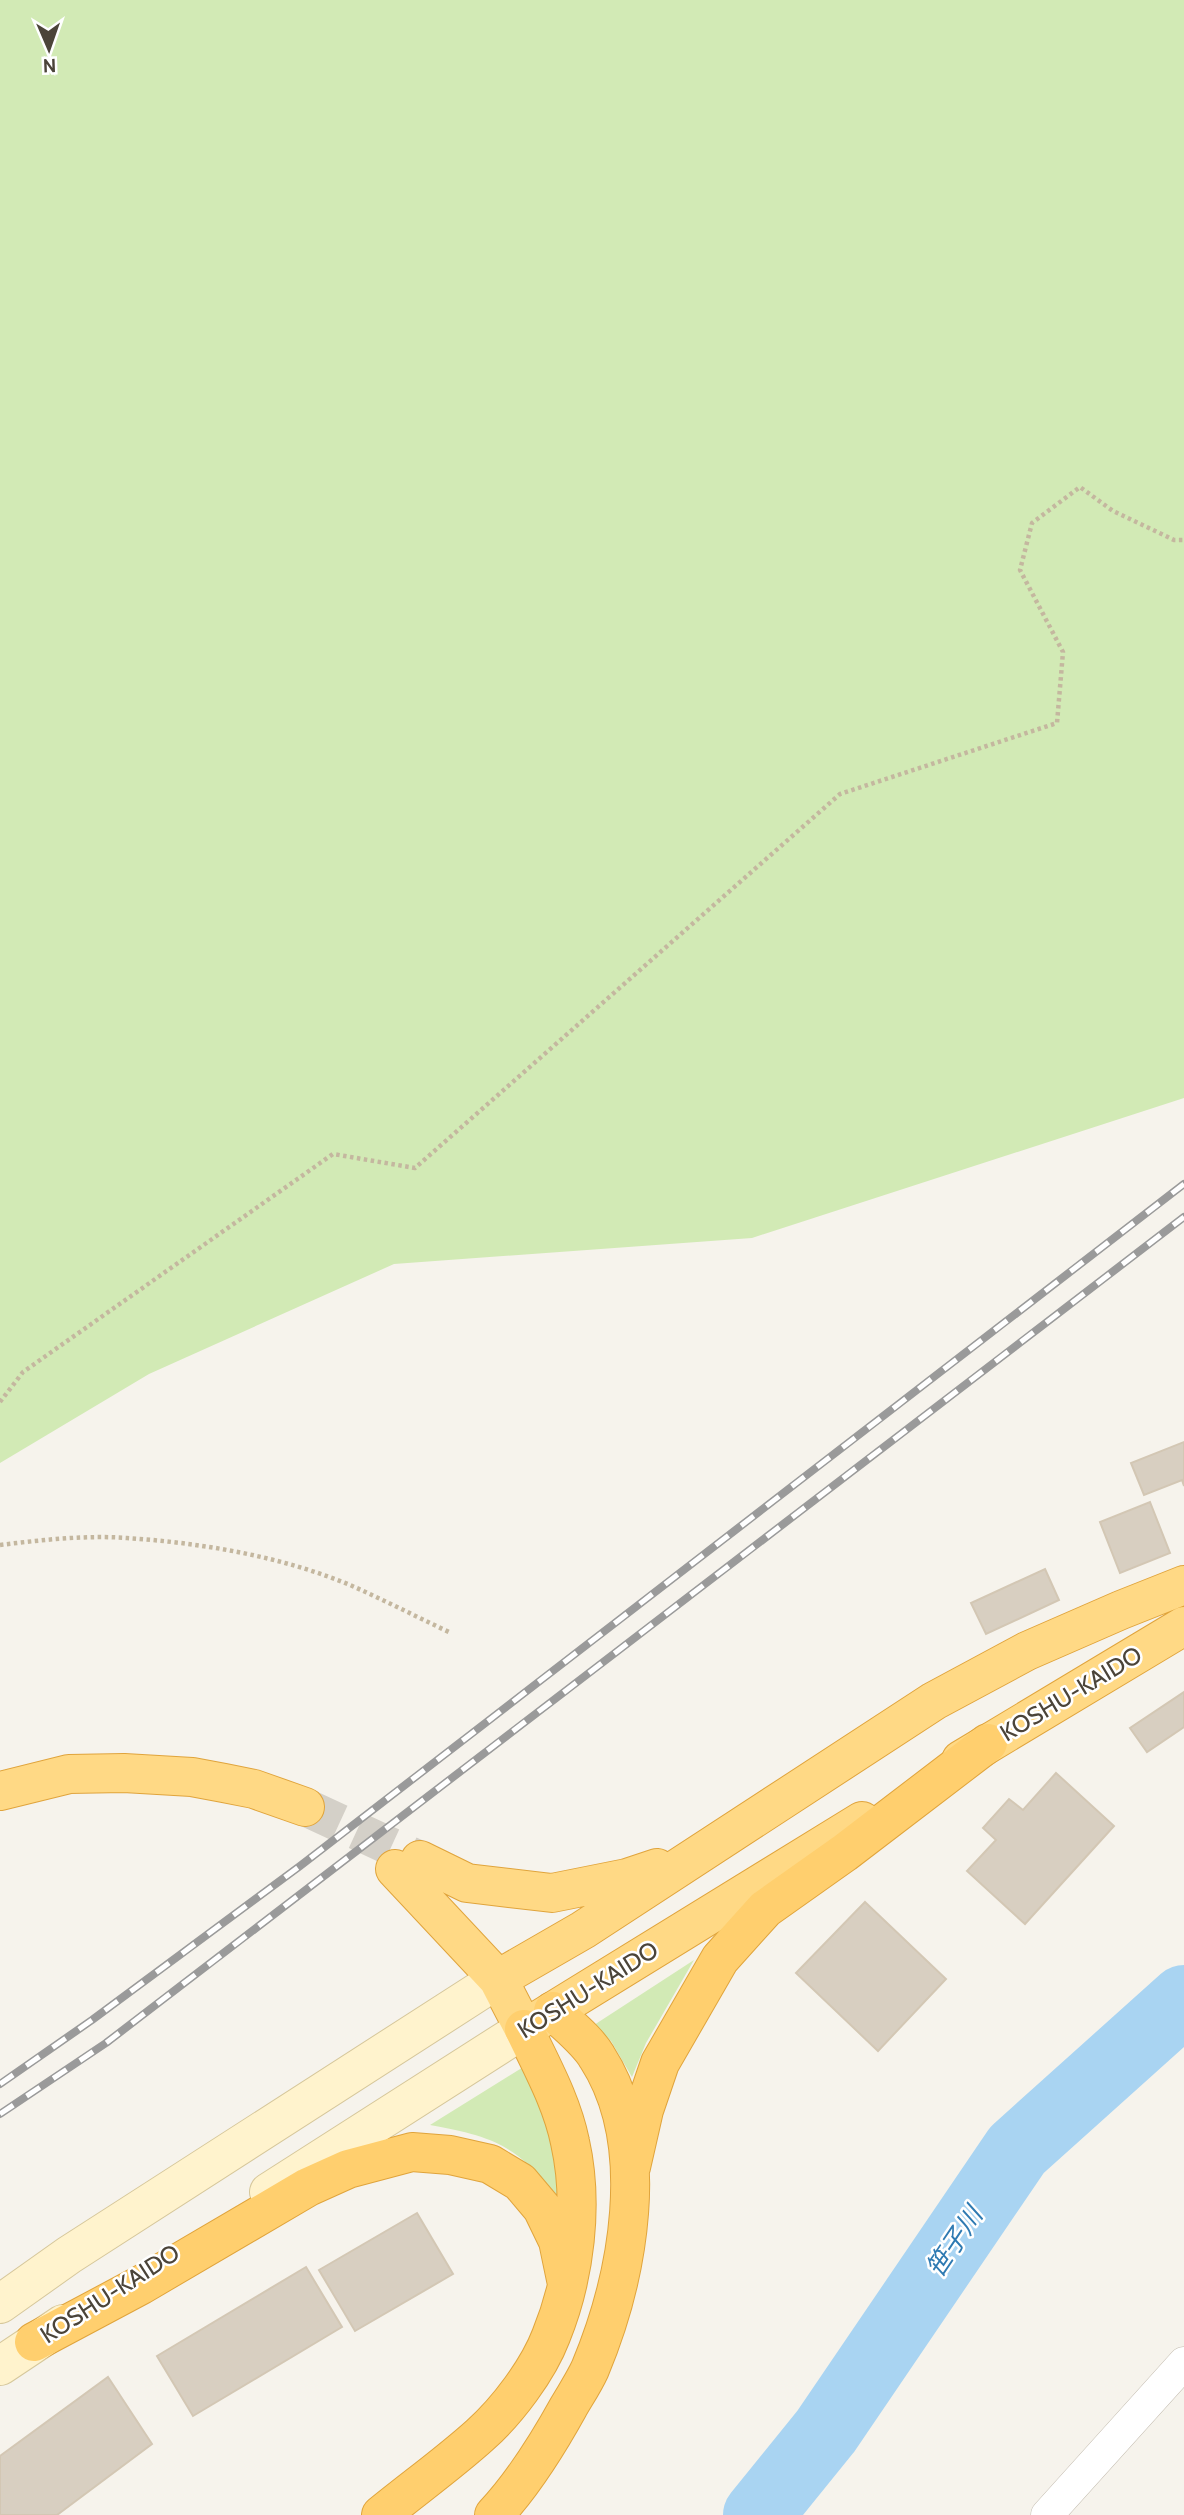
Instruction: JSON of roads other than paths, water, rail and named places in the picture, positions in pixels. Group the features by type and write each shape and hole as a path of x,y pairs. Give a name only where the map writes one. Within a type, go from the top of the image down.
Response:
{"highway":[{"name":"KOSHU-KAIDO","path":"498,1979 583,1930 934,1701 1027,1651 1184,1585"},
{"name":"KOSHU-KAIDO","path":"539,2020 988,1743 1184,1626"},
{"path":"494,2515 505,2504 551,2439 589,2371 611,2308 622,2256 631,2167 644,2110 660,2063 720,1959 765,1909 844,1853 988,1743"},
{"path":"0,1791 69,1774 124,1773 192,1777 254,1788 305,1807"},
{"path":"631,2167 615,2094 597,2055 539,2020 498,1979 408,1865 467,1883 552,1893 627,1878 700,1854"},
{"path":"381,2515 482,2434 523,2386 551,2337 567,2284 575,2229 576,2186 570,2142 539,2020"},
{"path":"34,2342 141,2286 308,2187 348,2169 412,2152 450,2155 489,2164 520,2182 542,2208 558,2241 567,2284"}],"main road":[{"name":"KOSHU-KAIDO","path":"0,2304 69,2255 498,1979"},
{"name":"KOSHU-KAIDO","path":"0,2366 539,2020"}],"street":[{"path":"1047,2515 1184,2363"}],"waterway":[{"name":"笹子川","path":"758,2515 826,2431 1017,2150 1184,2000"}],"tunnel":[{"path":"305,1807 420,1860"}],"railway":[{"path":"0,2084 92,2020 300,1866 1184,1184"},
{"path":"0,2114 106,2043 1184,1217"}]}
